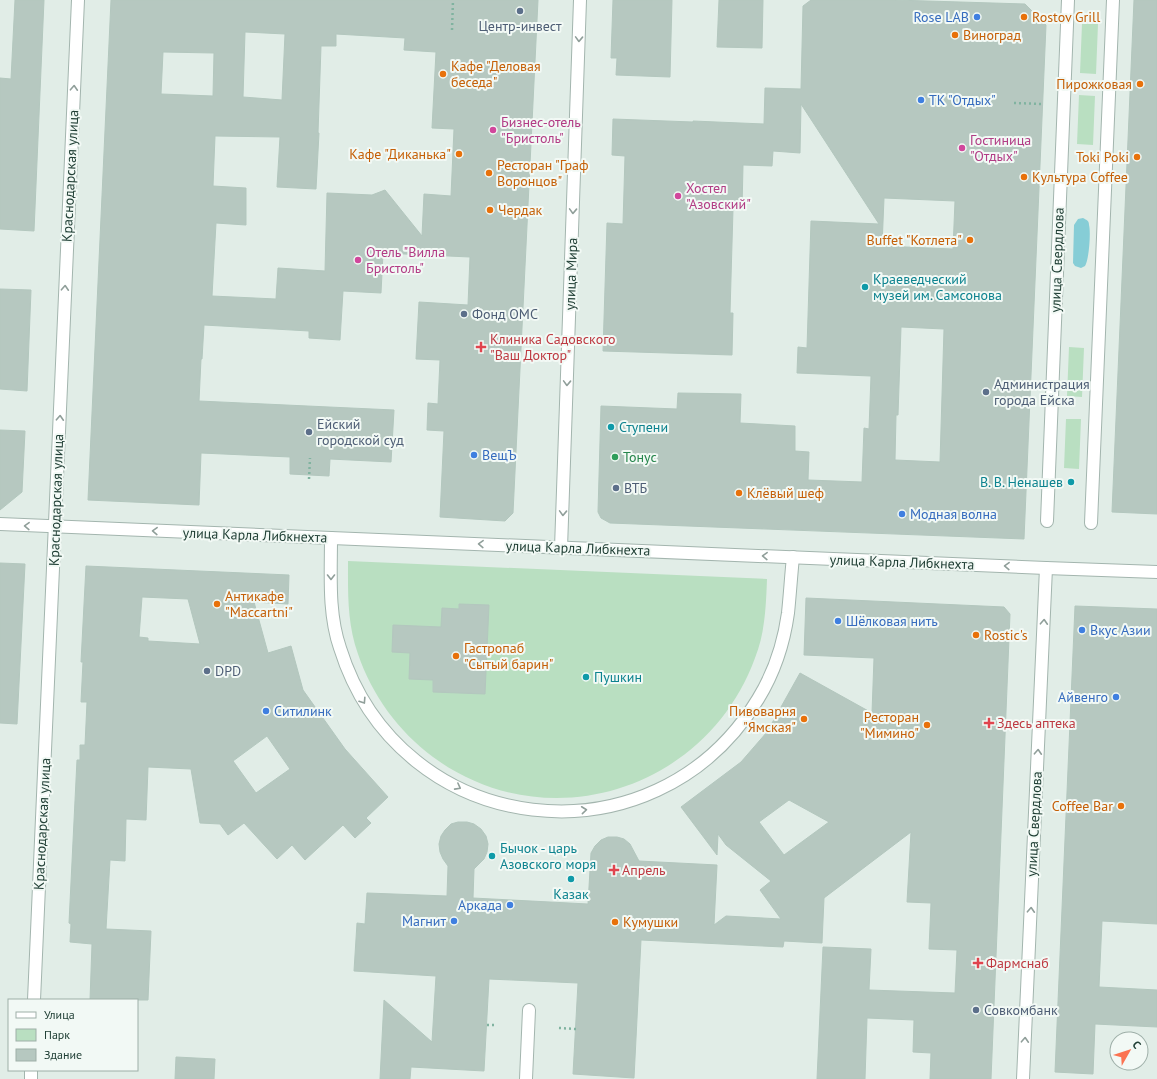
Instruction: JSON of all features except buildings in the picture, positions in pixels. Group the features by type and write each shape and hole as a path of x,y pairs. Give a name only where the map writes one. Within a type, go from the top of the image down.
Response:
{"street":[{"name":"Краснодарская улица","path":"34,999 78,0"},
{"name":"улица Мира","path":"561,548 580,0"},
{"name":"улица Свердлова","path":"1047,520 1068,0"},
{"path":"1091,523 1113,0"},
{"name":"улица Карла Либкнехта","path":"0,524 1157,572"},
{"path":"331,538 331,612 335,632 339,648 351,679 376,720 409,756 445,781 490,801 519,808 541,811 571,812 592,810 643,797 680,778 698,766 718,749 745,719 759,698 775,663 783,640 788,613 792,557"},
{"name":"улица Свердлова","path":"1023,1079 1046,568"},
{"path":"526,1079 529,1010"}],"path":[{"path":"452,30 453,0"},
{"path":"1014,103 1042,104"},
{"path":"310,458 310,480"},
{"path":"486,1025 494,1025"},
{"path":"559,1028 576,1029"}],"green space":[{"path":"1082,24 1098,24 1096,74 1080,73"},
{"path":"1079,95 1095,96 1093,145 1077,144"},
{"path":"1069,347 1084,348 1082,397 1067,396"},
{"path":"1066,419 1081,419 1079,469 1064,468"},
{"path":"348,561 767,579 763,629 755,658 732,704 700,741 662,769 619,788 572,797 525,796 478,782 433,757 408,736 388,711 371,684 354,642 349,608"}],"water":[{"path":"1083,218 1089,222 1090,239 1086,263 1085,266 1081,268 1075,266 1073,263 1074,225 1078,219"}],"place":[{"name":"Центр-инвест","path":"520,11"},
{"name":"Rose LAB","path":"977,17"},
{"name":"Rostov Grill","path":"1024,17"},
{"name":"Виноград","path":"955,35"},
{"name":"Кафе \"Деловая беседа\"","path":"443,74"},
{"name":"Пирожковая","path":"1140,84"},
{"name":"ТК \"Отдых\"","path":"921,100"},
{"name":"Бизнес-отель \"Бристоль\"","path":"493,130"},
{"name":"Гостиница \"Отдых\"","path":"962,148"},
{"name":"Кафе \"Диканька\"","path":"459,154"},
{"name":"Toki Poki","path":"1137,157"},
{"name":"Ресторан \"Граф Воронцов\"","path":"489,173"},
{"name":"Культура Coffee","path":"1024,177"},
{"name":"Хостел \"Азовский\"","path":"678,196"},
{"name":"Чердак","path":"490,210"},
{"name":"Buffet \"Котлета\"","path":"970,240"},
{"name":"Отель \"Вилла Бристоль\"","path":"358,260"},
{"name":"Краеведческий музей им. Самсонова","path":"865,287"},
{"name":"Фонд ОМС","path":"464,314"},
{"name":"Клиника Садовского \"Ваш Доктор\"","path":"481,347"},
{"name":"Администрация города Ейска","path":"986,392"},
{"name":"Ступени","path":"611,427"},
{"name":"Ейский городской суд","path":"309,432"},
{"name":"ВещЪ","path":"474,455"},
{"name":"Тонус","path":"615,457"},
{"name":"В. В. Ненашев","path":"1071,482"},
{"name":"ВТБ","path":"616,488"},
{"name":"Клёвый шеф","path":"739,493"},
{"name":"Модная волна","path":"902,514"},
{"name":"Антикафе \"Maccartni\"","path":"217,604"},
{"name":"Шёлковая нить","path":"838,621"},
{"name":"Вкус Азии","path":"1082,630"},
{"name":"Rostic's","path":"976,635"},
{"name":"Гастропаб \"Сытый барин\"","path":"456,656"},
{"name":"DPD","path":"207,671"},
{"name":"Пушкин","path":"586,677"},
{"name":"Айвенго","path":"1116,697"},
{"name":"Ситилинк","path":"266,711"},
{"name":"Пивоварня \"Ямская\"","path":"804,719"},
{"name":"Здесь аптека","path":"989,723"},
{"name":"Ресторан \"Мимино\"","path":"927,725"},
{"name":"Coffee Bar","path":"1121,806"},
{"name":"Бычок - царь Азовского моря","path":"492,856"},
{"name":"Апрель","path":"614,870"},
{"name":"Казак","path":"571,879"},
{"name":"Аркада","path":"510,905"},
{"name":"Магнит","path":"454,921"},
{"name":"Кумушки","path":"615,922"},
{"name":"Фармснаб","path":"978,963"},
{"name":"Совкомбанк","path":"976,1010"}]}
